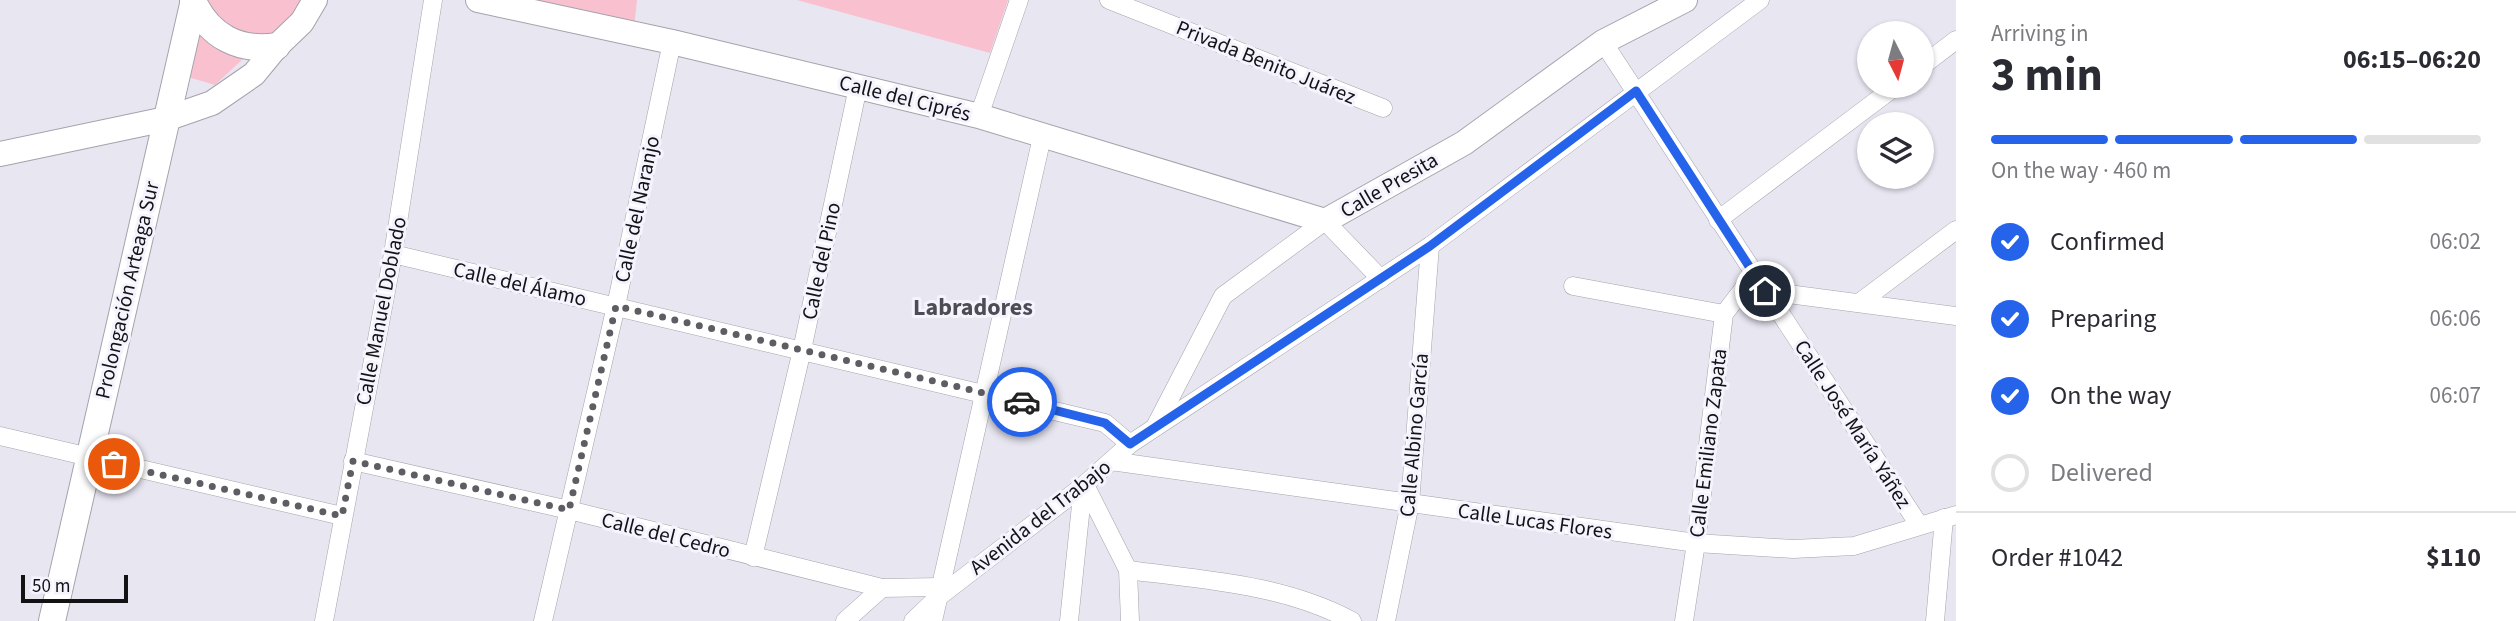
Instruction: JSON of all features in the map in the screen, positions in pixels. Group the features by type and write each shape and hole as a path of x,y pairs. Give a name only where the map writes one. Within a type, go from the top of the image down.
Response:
{"main road":[{"path":"193,0 209,26 233,43 248,47 277,46"},
{"name":"Prolongación Arteaga Sur","path":"52,621 193,0"}],"street":[{"path":"0,154 166,119 212,103 254,74 302,22 315,0"},
{"name":"Calle Manuel Doblado","path":"324,621 393,254 433,0"},
{"name":"Calle del Ciprés","path":"478,0 672,42 979,116 1325,221"},
{"path":"979,116 1019,0"},
{"name":"Privada Benito Juárez","path":"1109,0 1383,108"},
{"name":"Calle Presita","path":"1153,430 1223,296 1325,221 1464,143 1602,42 1685,0"},
{"name":"Avenida del Trabajo","path":"914,621 939,593 1084,485 1130,444 1430,246 1760,0"},
{"path":"1934,57 1956,40"},
{"name":"Calle del Naranjo","path":"543,621 616,306 672,42"},
{"name":"Calle José María Yáñez","path":"1602,42 1919,525"},
{"name":"Calle del Pino","path":"753,557 802,350 858,87"},
{"path":"1718,220 1880,98"},
{"path":"933,621 1042,137"},
{"path":"1325,221 1381,279"},
{"path":"1858,303 1956,229"},
{"name":"Calle Albino García","path":"1386,621 1410,503 1430,246"},
{"name":"Calle del Álamo","path":"393,254 1105,423 1130,444"},
{"path":"1573,286 1724,314 1754,275"},
{"path":"1765,291 1956,316"},
{"name":"Calle Emiliano Zapata","path":"1684,621 1724,314"},
{"path":"0,436 342,516"},
{"name":"Calle del Cedro","path":"353,461 569,510 883,588 939,593"},
{"name":"Calle Lucas Flores","path":"1111,461 1696,543 1793,549 1854,546 1950,517"},
{"path":"1084,485 1128,570 1130,621"},
{"path":"1069,621 1084,485"},
{"path":"1935,621 1950,517"},
{"path":"1128,570 1271,590 1331,610 1352,621"},
{"path":"845,621 883,588"}],"shaded area":[{"path":"205,0 307,0 285,28 261,38 224,29"},
{"path":"517,0 637,0 634,28"},
{"path":"797,0 1008,0 990,53"},
{"path":"199,29 246,56 215,85 188,77"}],"way so far":[{"path":"114,464 342,516 353,461 569,510 616,306 1022,402"}],"district":[{"name":"Labradores","path":"973,307"}],"route":[{"path":"1022,402 1105,423 1130,444 1430,246 1636,91 1765,291"}]}
